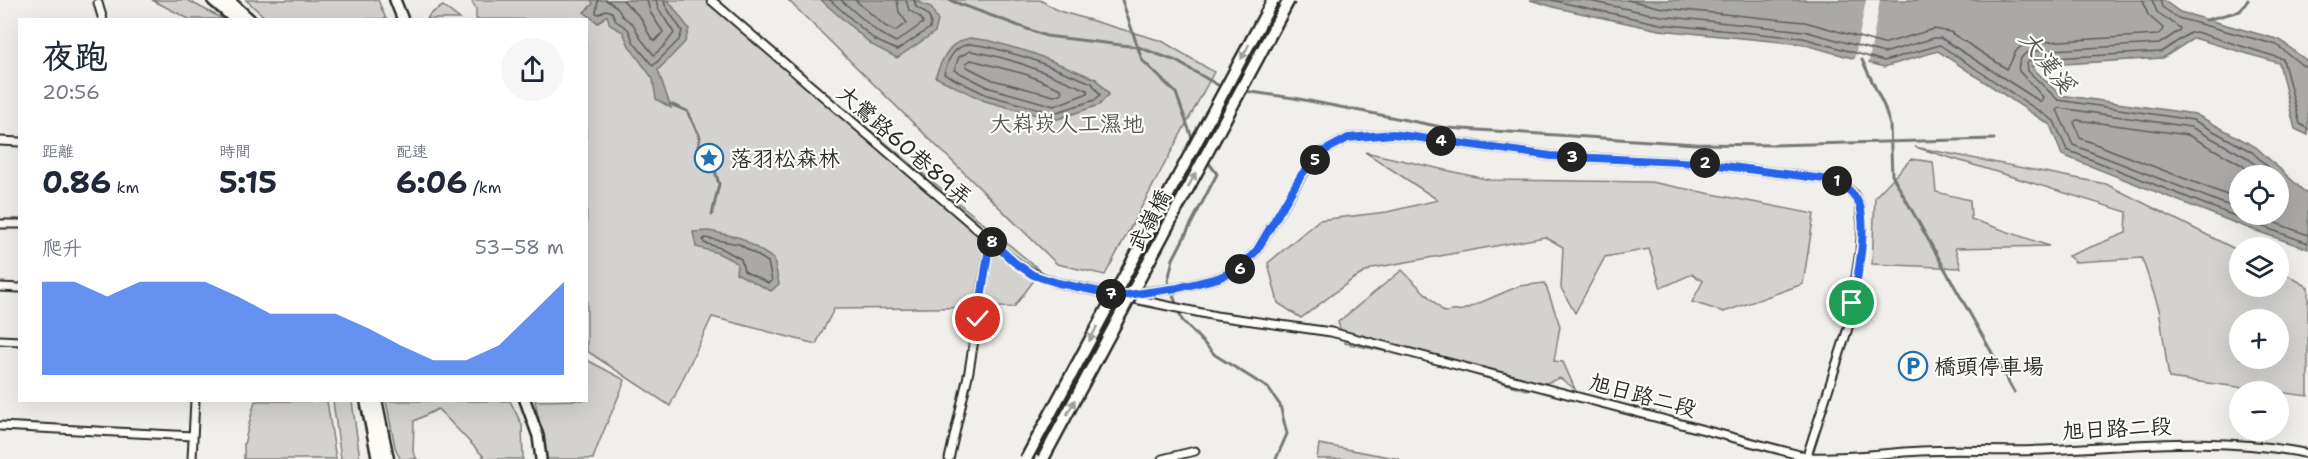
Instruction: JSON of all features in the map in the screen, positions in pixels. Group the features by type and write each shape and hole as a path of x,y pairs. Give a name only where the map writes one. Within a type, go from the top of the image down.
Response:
{"main road":[{"path":"213,0 234,18"},
{"path":"228,0 248,18"},
{"name":"武嶺橋","path":"1026,459 1273,0"},
{"name":"武嶺橋","path":"1043,459 1289,0"},
{"path":"366,402 378,459"},
{"path":"376,402 388,459"}],"street":[{"path":"395,0 402,18"},
{"name":"大鶯路60巷89弄","path":"711,0 990,240"},
{"path":"98,3 102,18"},
{"path":"1120,296 1178,288 1218,278 1240,268 1257,250 1302,174 1324,151 1348,138 1393,134 1551,156 1702,163 1839,181 1854,194 1860,206 1862,227 1855,291 1848,328 1806,458"},
{"path":"0,141 18,142"},
{"path":"0,224 18,224"},
{"path":"949,459 969,371 990,240"},
{"name":"旭日路二段","path":"990,240 1014,262 1033,275 1058,283 1190,312 1306,327 1348,336 1806,458 2194,442 2278,449 2308,454"},
{"path":"0,287 18,288"},
{"path":"0,340 18,341"},
{"path":"192,459 195,402"},
{"path":"526,402 538,436 541,459"},
{"path":"0,426 193,436"},
{"path":"1162,459 1195,452 1188,459"}],"green space":[{"path":"152,0 187,0 221,18 187,18"},
{"path":"246,0 378,0 386,18 266,18"},
{"path":"471,0 718,0 784,59 1041,271 1014,307 834,309 816,344 712,317 670,406 588,352 588,18 476,18 476,9"},
{"name":"大嵙崁人工濕地","path":"788,0 1040,0 1059,11 1162,41 1214,72 1105,275 1057,264"},
{"path":"443,6 459,18 428,18"},
{"path":"1915,147 2106,184 2229,246 2229,297 2289,297 2289,276 2308,287 2308,396 2289,394 2289,381 2229,381 2229,386 2169,378 2159,309 2142,258 2075,262 2068,256 2126,233 2127,212"},
{"path":"1365,152 1490,180 1651,182 1814,214 1803,284 1724,312 1692,302 1703,281 1692,274 1661,288 1649,249 1605,257 1575,313 1561,288 1563,247 1545,237 1373,268 1353,279 1301,318 1278,303 1268,263 1319,220 1387,212 1438,200"},
{"path":"1911,159 1933,162 1936,192 1970,200 1971,219 2049,246 1955,248 1961,268 1872,264 1875,197"},
{"path":"1402,270 1444,312 1463,310 1519,286 1545,283 1560,326 1554,361 1563,362 1575,389 1560,378 1526,390 1426,360 1345,343 1338,322"},
{"path":"588,361 625,380 593,459 547,459 535,402 588,402"},
{"path":"255,402 327,402 336,459 244,459 244,444"},
{"path":"333,402 352,402 360,459 341,459"},
{"path":"386,402 510,402 522,425 523,459 486,459 438,409 414,421 413,452 417,459 400,459 395,447"},
{"path":"1319,444 1400,459 1317,459"}],"water":[{"path":"591,0 668,0 689,29 685,42 658,70 671,108 656,99 653,79 629,46 623,32 610,25 607,15 598,23 584,12 593,4"},
{"path":"821,0 913,0 931,7 938,21 935,32 897,58 872,45"},
{"name":"大漢溪","path":"1530,0 2163,0 2180,12 2280,40 2308,62 2308,135 2295,129 2279,63 2194,38 2163,58 2031,66 2060,95 2195,114 2256,147 2276,165 2229,165 2229,221 2062,155 2050,125 1938,51 1884,67 1802,44 1659,30"},
{"path":"970,38 991,41 1032,53 1096,79 1109,94 1099,105 1055,120 985,101 935,77 951,47"},
{"path":"2289,177 2308,195 2308,249 2289,242 2289,237 2274,237 2240,225 2289,225"},
{"path":"709,231 741,238 774,259 779,284 771,291 736,273 737,263 718,253 696,247 693,232"}],"pier":[{"path":"1866,0 1880,0 1868,66 1854,62"}],"waterway":[{"path":"949,0 1046,36 1138,47 1176,61 1223,88"},
{"path":"1122,0 1142,60 1176,93 1193,141"},
{"path":"2206,20 2240,11 2248,0"},
{"path":"1862,60 1884,106 1890,125 1892,175 2014,392"},
{"path":"1244,91 1294,98 1447,128 1696,144 1774,145 1994,139"},
{"path":"670,104 687,111 700,137 697,155 703,164 715,171 719,184 712,215"},
{"path":"1206,159 1217,174 1173,259 1168,281 1182,320 1215,355 1268,388 1280,405 1287,434 1276,459"}],"place":[{"name":"落羽松森林","path":"709,158"},
{"name":"橋頭停車場","path":"1913,366"}],"route":[{"path":"978,319 990,240 1014,262 1033,275 1058,283 1120,296 1178,288 1218,278 1240,268 1257,250 1302,174 1324,151 1348,138 1393,134 1551,156 1702,163 1839,181 1854,194 1860,206 1862,227 1852,303"}]}
